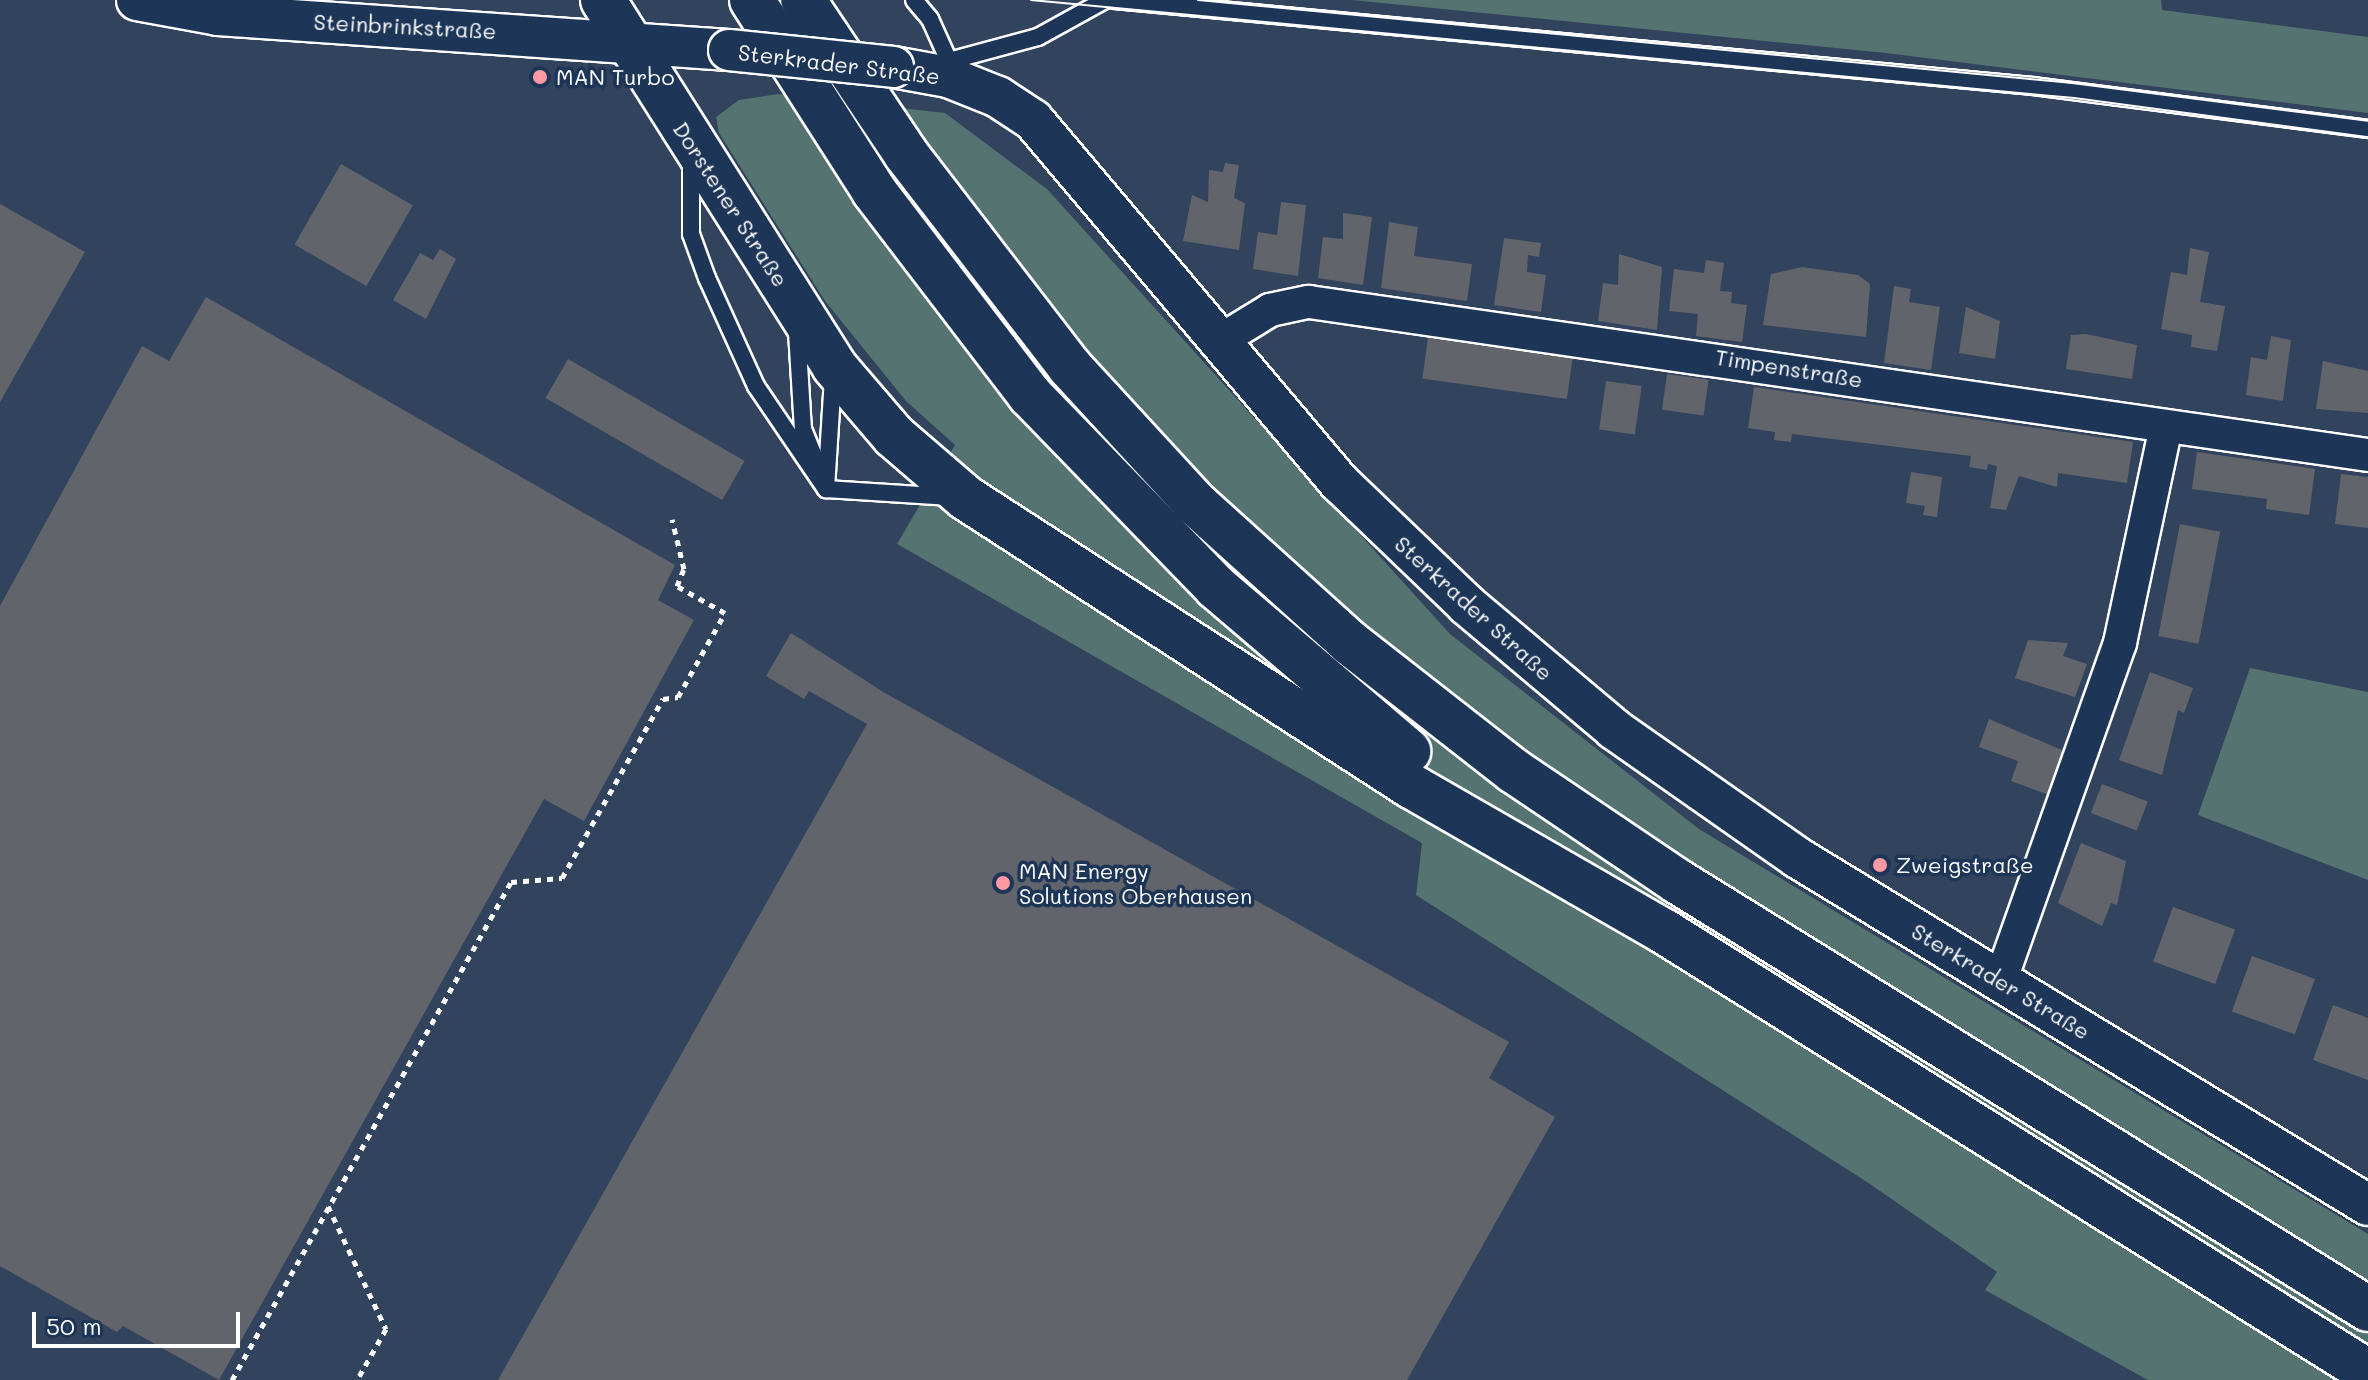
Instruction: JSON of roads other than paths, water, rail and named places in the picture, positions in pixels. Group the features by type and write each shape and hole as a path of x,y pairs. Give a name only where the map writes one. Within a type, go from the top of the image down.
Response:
{"main road":[{"name":"Dorstener Straße","path":"603,0 834,366 894,436 966,498 1411,786 1665,932"},
{"path":"752,0 822,116 927,263 1030,395 1151,524 1337,695 1665,932 2368,1372"},
{"path":"803,0 915,167 1070,367 1194,502 1350,643 1514,771 1677,881 2368,1309"}],"street":[{"name":"Steinbrinkstraße","path":"137,0 218,15 627,39"},
{"name":"Sterkrader Straße","path":"627,39 893,67 948,69 1033,120 1099,192 1278,415 1408,550 1601,719 1785,850 2368,1205"},
{"name":"Timpenstraße","path":"1218,342 1270,310 1309,302 2368,455"},
{"path":"2001,979 2120,643 2166,427"}],"lane":[{"path":"914,0 930,19 948,69 1038,37 1105,0"},
{"path":"1114,0 2018,84 2368,129"},
{"path":"692,144 691,234 707,278 756,386 826,489"},
{"path":"789,295 799,341 803,429 826,489"},
{"path":"826,489 834,366"},
{"path":"826,489 966,498"}],"tram line":[{"path":"1031,0 2074,98 2368,137"},
{"path":"1198,0 2072,83 2368,121"}],"place":[{"name":"MAN Turbo","path":"540,77"},
{"name":"Zweigstraße","path":"1880,865"},
{"name":"MAN Energy Solutions Oberhausen","path":"1003,883"}]}
